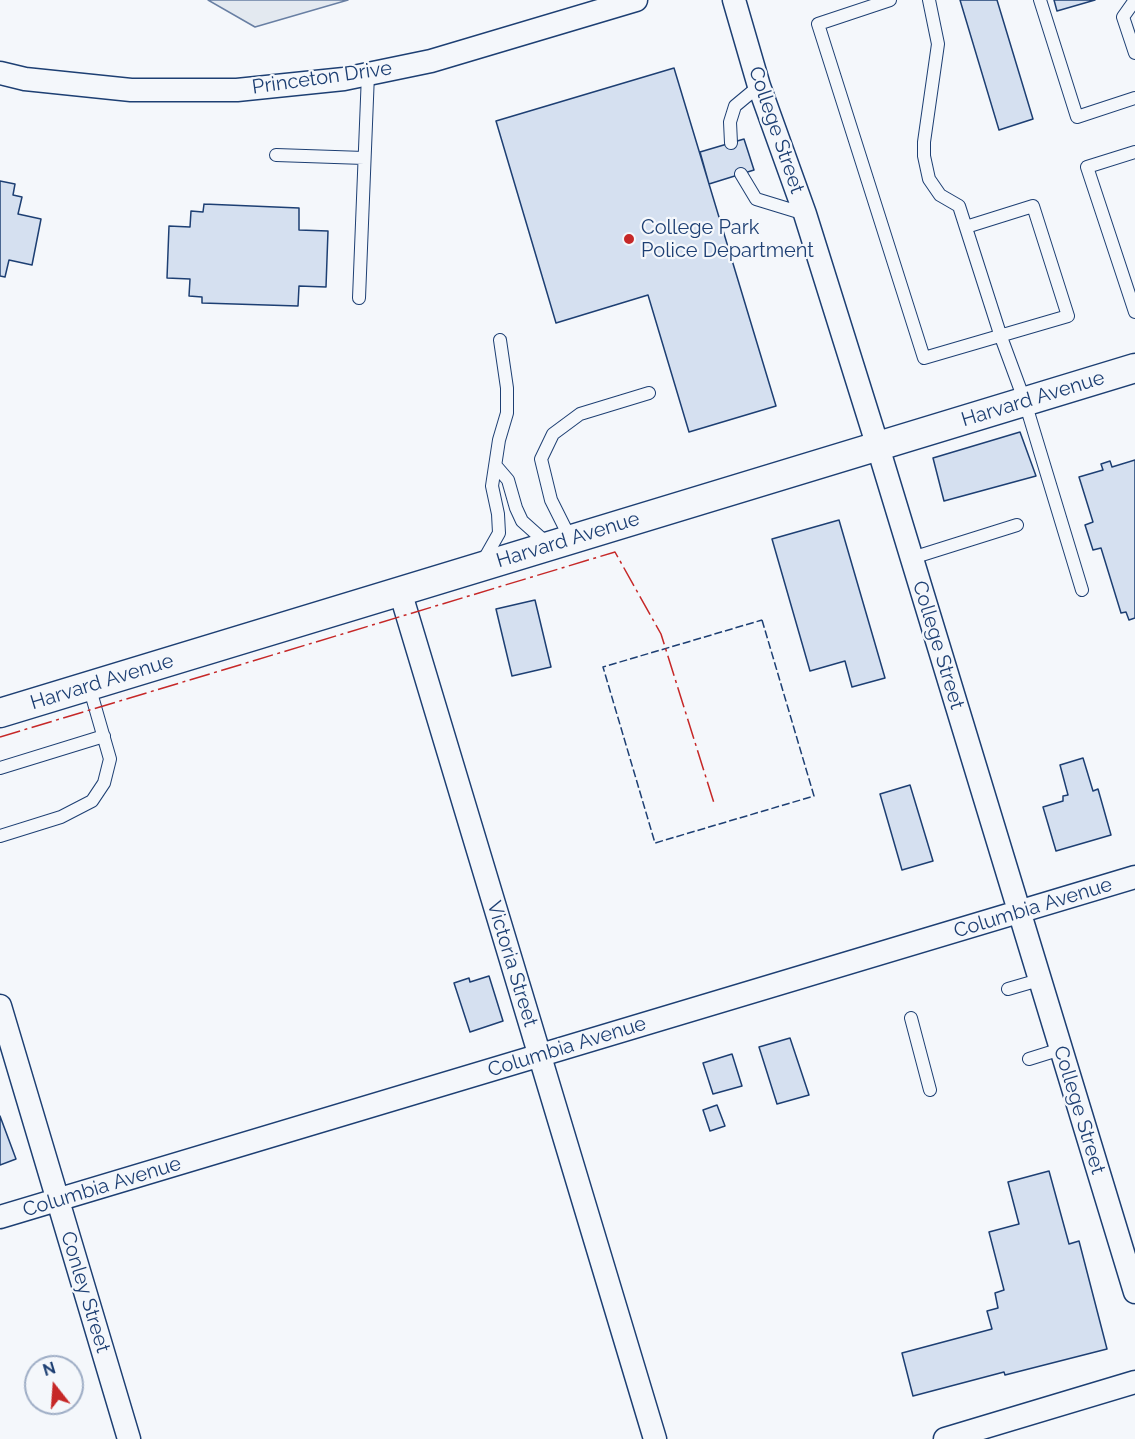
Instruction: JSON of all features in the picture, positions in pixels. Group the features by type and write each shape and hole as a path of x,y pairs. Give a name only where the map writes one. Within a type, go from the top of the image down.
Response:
{"street":[{"name":"Princeton Drive","path":"0,74 25,79 131,90 237,90 344,79 431,61 636,0"},
{"name":"College Street","path":"734,0 759,86 805,214 878,447 1135,1292"},
{"name":"Harvard Avenue","path":"0,713 1135,368"},
{"name":"Victoria Street","path":"400,591 655,1439"},
{"name":"Columbia Avenue","path":"0,1217 1135,877"},
{"name":"Conley Street","path":"0,1006 129,1439"},
{"path":"945,1439 1135,1382"}],"lane":[{"path":"890,0 818,24 924,358 1068,316 1033,206 966,226"},
{"path":"929,0 938,45 924,156 930,179 940,195 959,206 1001,337 1025,402 1082,590"},
{"path":"1040,0 1077,117 1135,98"},
{"path":"1135,0 1123,16 1135,53"},
{"path":"359,298 368,74"},
{"path":"731,143 730,122 735,106 759,86"},
{"path":"1135,152 1087,167 1135,312"},
{"path":"276,155 364,158"},
{"path":"741,174 756,198 805,214"},
{"path":"479,567 491,550 498,533 498,514 492,486 507,413 507,388 500,340"},
{"path":"496,466 508,480 522,520 541,538 562,542 541,459 553,434 580,414 649,393"},
{"path":"912,558 1017,525"},
{"path":"0,836 61,817 92,801 104,783 111,759 89,686"},
{"path":"0,768 104,736"},
{"path":"1008,989 1040,980"},
{"path":"911,1018 930,1090"},
{"path":"1029,1059 1060,1049"}],"shaded area":[{"path":"208,0 348,0 255,27"}],"building":[{"path":"960,0 997,0 1033,119 999,130"},
{"path":"1054,0 1095,0 1057,11"},
{"name":"College Park Police Department","path":"674,68 776,406 689,432 648,295 556,323 496,121"},
{"path":"744,139 754,170 709,184 700,152"},
{"path":"0,181 15,184 13,195 22,197 18,214 41,219 32,265 9,260 5,277 0,276"},
{"path":"204,204 299,208 299,230 328,231 326,287 299,286 298,306 202,303 202,297 189,296 190,279 167,278 169,226 190,227 191,211 203,212"},
{"path":"1020,432 1036,476 944,501 933,458"},
{"path":"1135,460 1135,618 1129,620 1126,612 1121,613 1101,548 1093,550 1085,525 1093,522 1079,477 1103,470 1101,464 1110,461 1112,467"},
{"path":"839,520 885,678 852,687 845,661 810,671 772,539"},
{"path":"535,600 551,667 512,676 496,609"},
{"path":"1083,758 1093,791 1098,789 1111,835 1056,851 1043,807 1063,801 1063,796 1068,795 1060,765"},
{"path":"910,785 933,861 902,870 880,794"},
{"path":"489,976 503,1021 470,1032 454,983 469,978 470,982"},
{"path":"790,1038 809,1095 777,1104 759,1047"},
{"path":"732,1054 742,1086 713,1094 703,1063"},
{"path":"717,1105 725,1126 710,1131 703,1110"},
{"path":"0,1116 16,1159 0,1165"},
{"path":"1049,1171 1069,1244 1079,1241 1107,1349 1005,1375 1004,1372 913,1396 902,1353 992,1329 987,1311 998,1308 995,1293 1004,1290 989,1232 1019,1224 1008,1182"}],"fence":[{"path":"762,620 814,796 655,843 603,667 762,620"}],"power":[{"path":"0,737 615,552 661,634 714,803"}],"place":[{"name":"College Park Police Department","path":"629,239"}]}
